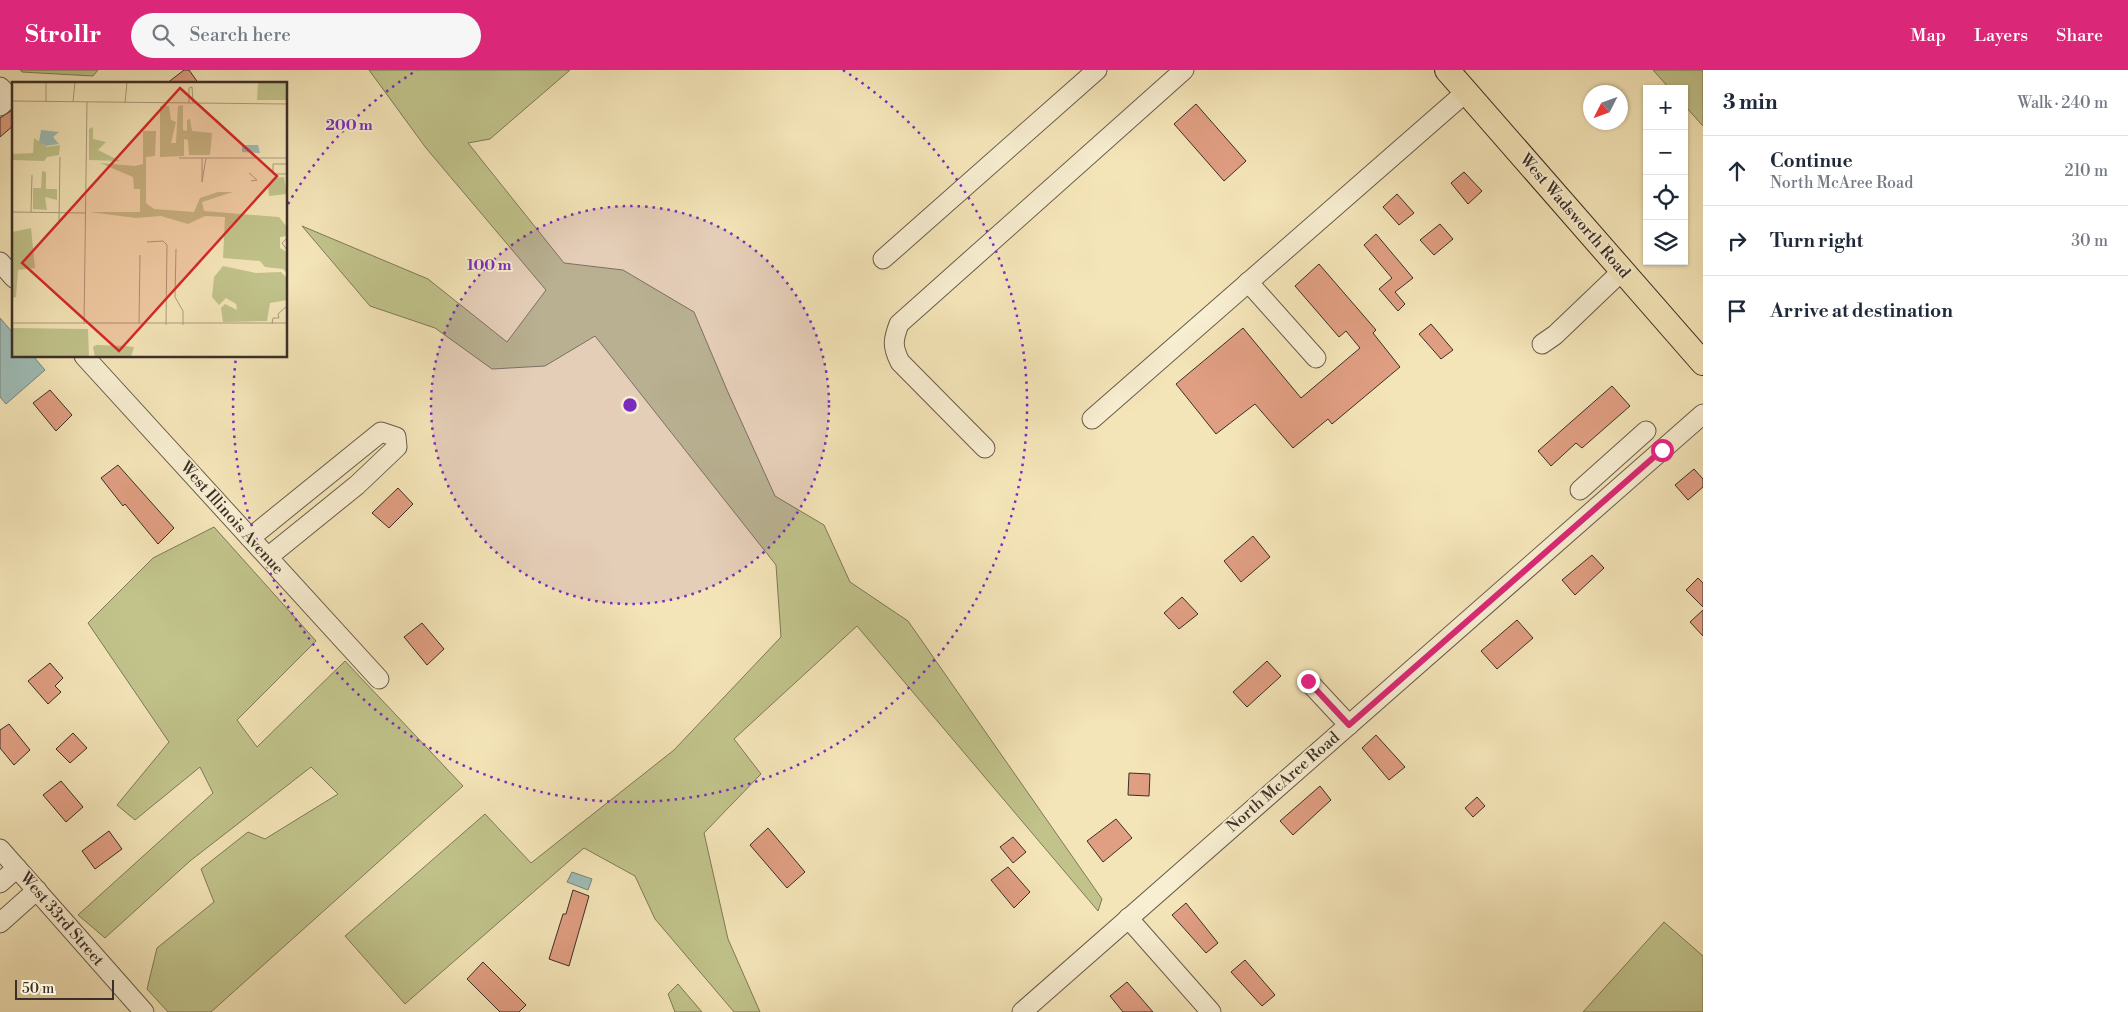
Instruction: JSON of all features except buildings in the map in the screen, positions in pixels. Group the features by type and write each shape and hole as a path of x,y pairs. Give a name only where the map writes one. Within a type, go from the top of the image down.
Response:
{"main road":[{"name":"West Wadsworth Road","path":"1446,70 1703,363"}],"street":[{"path":"883,259 1097,70"},
{"path":"985,448 900,362 894,349 894,336 899,324 1184,70"},
{"path":"0,87 10,97 0,106"},
{"path":"1092,419 1466,92"},
{"path":"0,262 12,276"},
{"path":"1542,344 1555,335 1622,271"},
{"path":"1248,282 1316,358"},
{"name":"West Illinois Avenue","path":"86,358 379,679"},
{"name":"North McAree Road","path":"1022,1012 1703,414"},
{"path":"1580,490 1646,431"},
{"path":"250,538 381,432 396,437 397,447 357,485 268,557"},
{"path":"1616,458 1632,476"},
{"path":"1308,681 1349,725"},
{"name":"West 33rd Street","path":"0,848 144,1012"},
{"path":"0,883 17,868"},
{"path":"0,923 37,890"},
{"path":"1128,918 1211,1012"}],"green space":[{"path":"20,70 98,70 93,76 22,72"},
{"path":"369,70 570,70 490,139 468,143 564,263 623,270 694,312 775,496 824,525 850,582 908,621 1102,899 1098,911 857,626 734,739 761,774 704,833 728,939 760,1012 734,1012 655,919 635,876 584,848 405,1004 345,936 485,814 531,863 674,750 781,637 776,565 595,336 545,366 492,369 435,328 370,306 302,226 428,279 507,342 546,290 426,148"},
{"path":"1653,70 1703,70 1703,126 1688,109 1688,85 1666,85"},
{"path":"214,527 316,641 237,720 257,747 345,661 463,786 211,1012 168,1012 147,989 157,948 214,902 201,869 248,832 265,839 338,794 311,767 190,861 105,938 78,915 213,793 200,767 135,820 117,805 169,742 88,623 153,558"},
{"path":"1664,922 1703,956 1703,1012 1583,1012"},
{"path":"678,984 702,1012 675,1012 668,994"}],"water":[{"path":"0,318 12,332 12,358 35,358 45,370 6,404 0,397"},
{"path":"572,872 592,879 588,890 567,882"}],"route":[{"path":"1308,681 1349,725 1662,450"}]}
